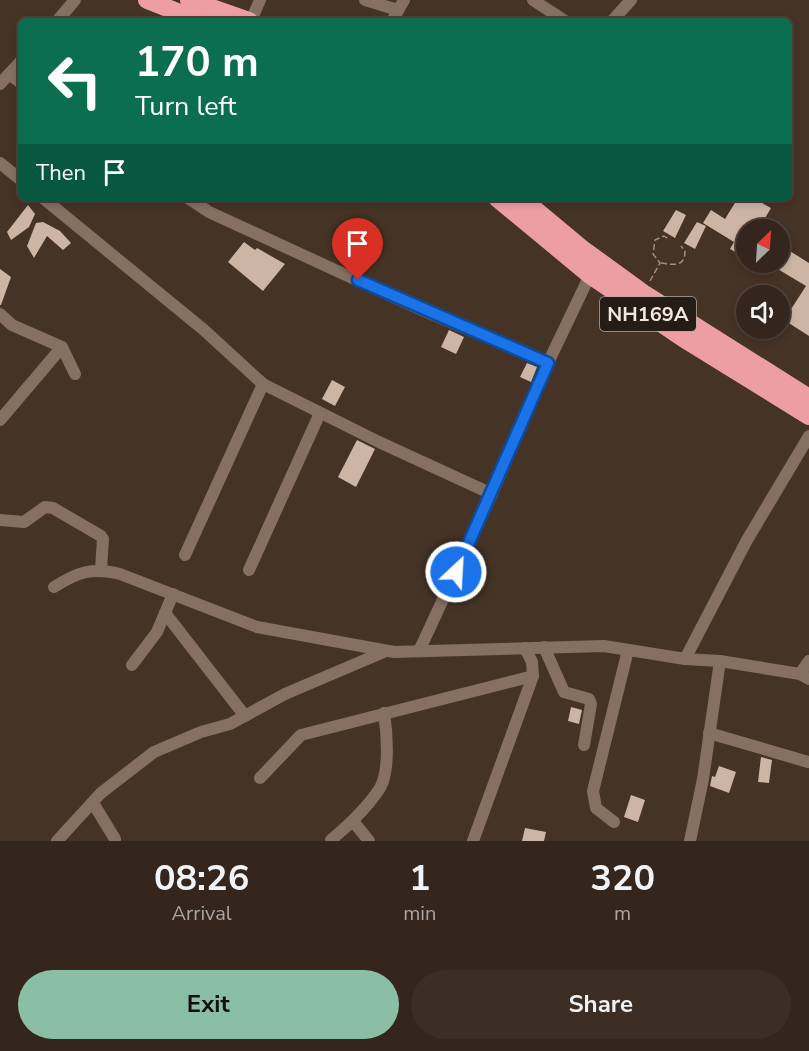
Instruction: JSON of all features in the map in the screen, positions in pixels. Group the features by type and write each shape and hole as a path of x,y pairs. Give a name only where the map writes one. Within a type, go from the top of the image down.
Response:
{"highway":[{"path":"147,0 192,18"},
{"path":"189,0 213,15 232,18"},
{"name":"NH169A","path":"500,201 590,275 682,338 779,389 809,398"},
{"name":"NH169A","path":"525,201 581,248 779,389 809,416"}],"street":[{"path":"60,18 75,0"},
{"path":"251,18 260,0"},
{"path":"533,0 561,18"},
{"path":"615,18 631,0"},
{"path":"371,1 398,10"},
{"path":"0,84 18,64"},
{"path":"9,74 18,81"},
{"path":"0,163 18,178"},
{"path":"47,201 204,330 263,384 492,494"},
{"path":"192,201 209,212 422,310 548,363"},
{"path":"419,651 492,494 548,363 590,275"},
{"path":"0,315 12,326 62,347 75,374"},
{"path":"0,420 62,347"},
{"path":"184,555 263,384"},
{"path":"249,570 320,413"},
{"path":"685,659 747,540 809,436"},
{"path":"0,520 24,522 45,507 53,508 101,536 103,539 101,569"},
{"path":"54,587 70,576 101,569 120,574 258,627 387,651 604,646 685,659 720,661 805,676 809,661"},
{"path":"132,666 152,641 173,594"},
{"path":"165,613 245,716"},
{"path":"544,647 564,692 589,699 591,704 584,745"},
{"path":"473,841 533,676 532,662 525,648"},
{"path":"614,822 596,808 593,791 628,650"},
{"path":"57,841 123,774 154,752 201,732 230,724 285,694 387,651"},
{"path":"690,841 703,779 720,661"},
{"path":"260,778 301,735 533,676"},
{"path":"331,840 353,821 380,787 387,754 384,713"},
{"path":"709,733 808,762"},
{"path":"93,803 115,839"},
{"path":"353,821 369,841"}],"path":[{"path":"670,240 664,236 656,240 653,254 660,263 676,265 681,263 686,251 681,246"},
{"path":"643,293 660,263"}],"building":[{"path":"736,201 758,201 771,208 764,219 736,219 736,252 730,249 734,242 703,223 711,210 725,219"},
{"path":"28,205 35,214 29,227 11,240 7,232"},
{"path":"676,210 686,215 675,238 663,231"},
{"path":"43,222 60,231 71,243 63,250 47,236 34,258 27,246 36,223"},
{"path":"697,222 706,226 695,249 684,243"},
{"path":"244,242 255,250 257,248 285,264 263,291 228,262"},
{"path":"790,251 809,263 809,336 790,324 790,311 806,286 784,273 790,273"},
{"path":"0,269 11,277 1,305 0,305"},
{"path":"449,330 464,337 456,354 441,347"},
{"path":"527,363 537,367 531,382 520,377"},
{"path":"332,380 345,387 335,406 322,399"},
{"path":"357,440 375,449 356,487 338,477"},
{"path":"571,707 582,710 579,724 568,721"},
{"path":"761,757 772,760 769,783 758,782"},
{"path":"719,766 736,772 729,793 710,786 712,776 715,777"},
{"path":"631,795 645,800 638,822 624,817"},
{"path":"525,828 546,832 544,841 522,841"}],"route":[{"path":"358,280 422,310 548,363 456,572"}]}
